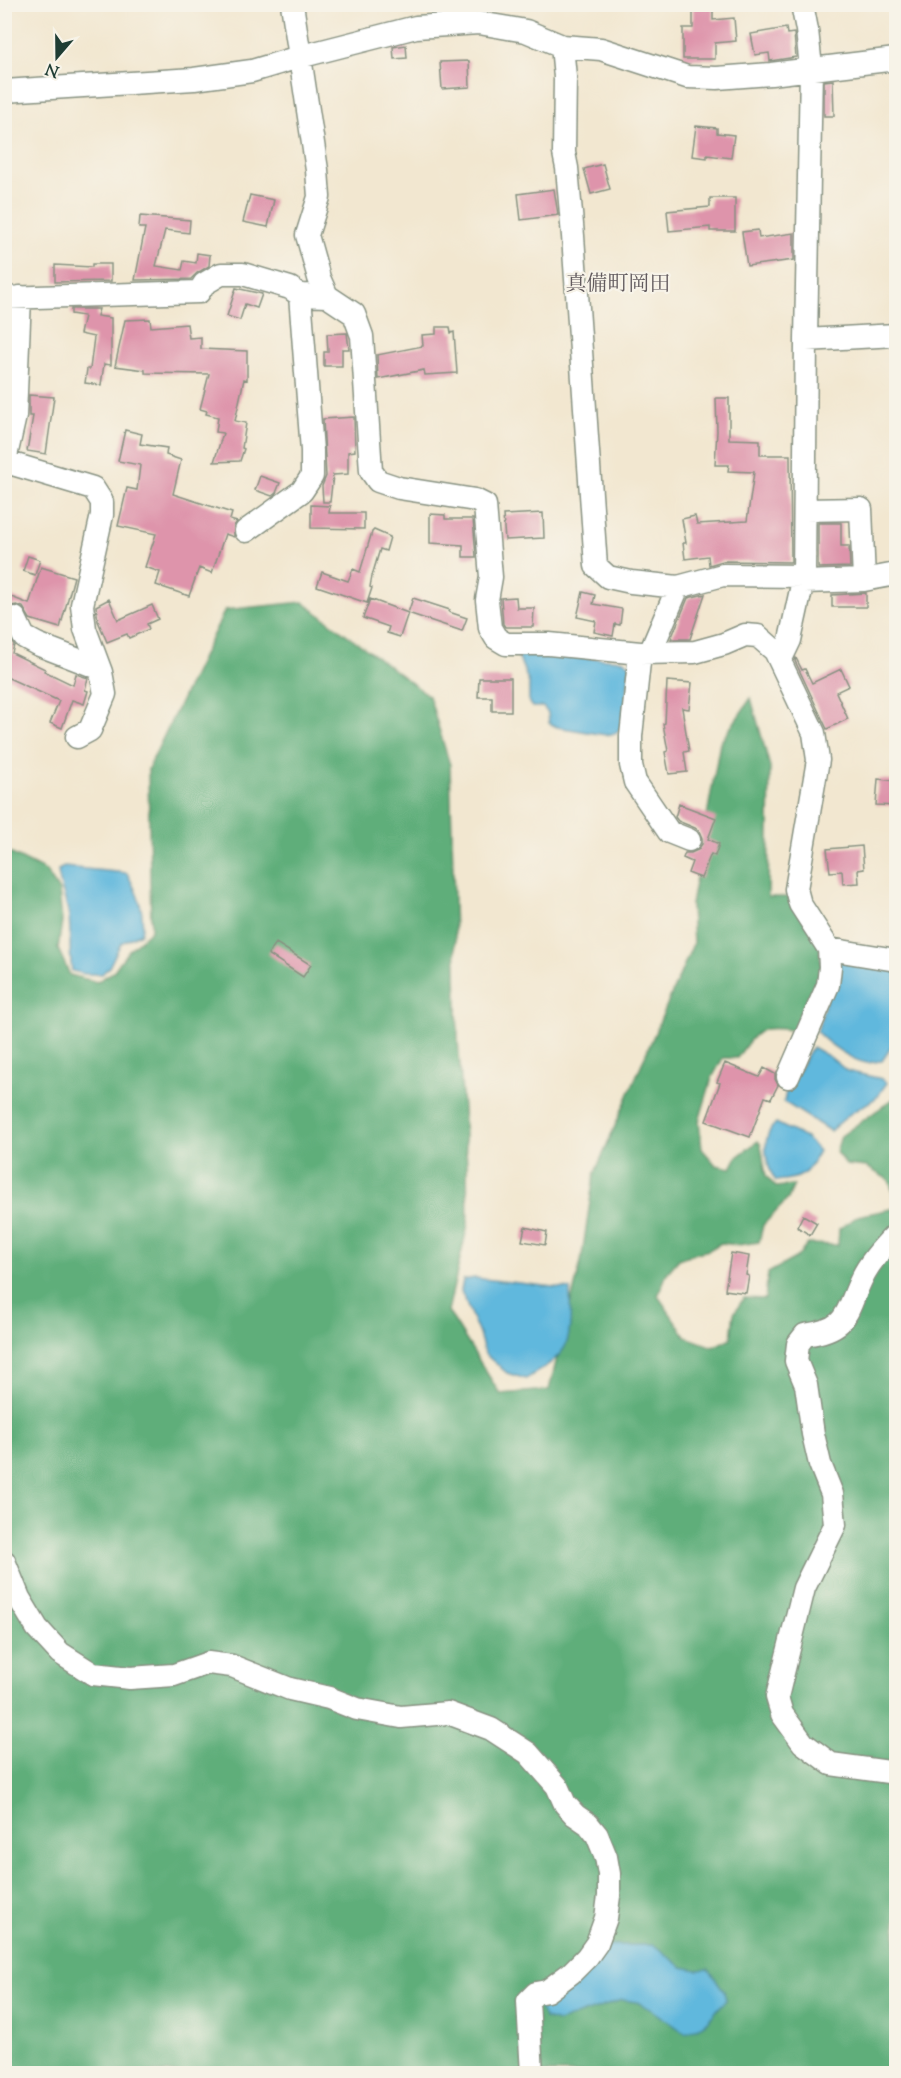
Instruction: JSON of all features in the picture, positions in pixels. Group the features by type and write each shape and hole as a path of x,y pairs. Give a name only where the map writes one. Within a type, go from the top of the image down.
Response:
{"street":[{"path":"292,4 319,197 307,235 319,278 327,296"},
{"path":"780,661 790,640 804,579 811,68 802,4"},
{"path":"4,91 194,79 252,71 417,27 479,23 526,32 562,46 601,49 687,77 717,78 771,74 897,59"},
{"path":"562,46 566,77 564,153 572,225 596,566 608,577 631,582 678,586 723,575 864,580 897,574"},
{"path":"77,737 90,730 105,694 99,668 85,629 82,605 102,515 102,502 93,488 5,464 15,416 12,297 199,292 204,284 221,274 243,274 290,288 300,295 327,296 354,314 362,336 371,471 378,482 399,488 475,500 485,505 491,577 487,600 490,628 496,638 506,644 549,644 645,653 695,652 745,635 758,636 775,651 814,733 818,760 796,889 800,904 829,949 830,967 828,985 788,1077"},
{"path":"246,531 302,491 312,476 300,295"},
{"path":"806,340 897,335"},
{"path":"805,510 861,509 864,580"},
{"path":"678,586 645,653 631,736 631,765 635,782 669,832 688,840"},
{"path":"15,618 24,637 99,668"},
{"path":"829,949 897,960"},
{"path":"897,1234 876,1256 862,1277 846,1317 825,1332 805,1335 798,1344 796,1360 806,1385 820,1464 832,1494 835,1525 804,1588 797,1611 792,1644 781,1675 777,1697 782,1714 803,1743 831,1764 897,1773"},
{"path":"4,1561 19,1598 37,1628 60,1653 93,1674 130,1678 174,1675 208,1663 232,1666 290,1689 329,1698 357,1709 401,1717 448,1713 491,1728 528,1753 557,1786 565,1804 597,1835 606,1857 609,1874 606,1918 597,1943 571,1973 547,1991 536,1993 528,2001 532,2073"}],"green space":[{"path":"303,602 429,696 450,765 458,1040 467,1164 468,1224 448,1311 500,1394 549,1390 581,1262 594,1175 693,944 691,905 720,743 751,698 770,767 768,897 789,897 819,941 823,985 801,1031 763,1030 752,1038 737,1058 723,1058 712,1078 699,1121 702,1149 716,1165 731,1168 737,1157 758,1141 761,1145 766,1176 776,1187 794,1185 788,1199 763,1225 759,1242 738,1245 721,1243 709,1250 679,1259 667,1273 658,1296 686,1337 713,1347 731,1338 734,1313 744,1298 765,1299 768,1273 797,1257 808,1244 838,1245 839,1229 858,1216 896,1208 896,2073 5,2073 4,850 46,871 59,891 62,921 58,949 70,975 97,982 113,972 128,951 151,930 148,769 225,610"},
{"path":"896,1097 896,1201 889,1180 867,1167 846,1165 836,1152 841,1136"}],"water":[{"path":"517,653 624,660 630,665 624,724 616,733 606,735 557,727 549,723 548,713 543,707 532,707 529,703 529,683"},
{"path":"64,867 127,873 137,895 142,917 141,933 121,943 109,967 102,974 72,971 69,917 58,870"},
{"path":"838,957 896,965 896,1040 882,1061 867,1063 854,1059 833,1046 817,1032"},
{"path":"812,1047 830,1057 847,1071 882,1079 887,1083 876,1098 851,1113 830,1131 784,1102 786,1092"},
{"path":"776,1123 806,1138 819,1151 807,1171 793,1179 776,1181 769,1167 766,1143"},
{"path":"475,1278 570,1289 570,1329 566,1344 560,1354 526,1379 507,1373 485,1354 461,1291 463,1280"},
{"path":"612,1945 654,1945 682,1967 697,1970 709,1969 724,1991 726,2000 705,2024 685,2033 637,2002 622,2000 558,2022 545,2018 538,2006 601,1949"}],"building":[{"path":"693,4 713,4 713,20 734,18 736,41 715,43 715,59 683,59 683,28 693,28"},
{"path":"786,28 787,34 794,33 796,57 770,61 769,53 755,55 751,34"},
{"path":"406,45 407,58 394,59 393,47"},
{"path":"469,61 470,87 442,89 440,62"},
{"path":"833,80 834,116 824,116 824,81"},
{"path":"696,126 717,128 717,133 734,135 731,158 692,156"},
{"path":"603,164 610,189 591,194 584,169"},
{"path":"554,189 558,215 521,220 518,194"},
{"path":"250,195 274,200 268,227 243,222"},
{"path":"710,198 735,198 735,231 710,231 710,227 669,231 667,211 710,207"},
{"path":"140,216 190,220 189,233 165,230 156,266 182,270 184,261 196,263 197,253 210,255 209,266 191,279 135,280 145,228 139,228"},
{"path":"758,230 759,238 794,233 794,260 747,266 742,232"},
{"path":"92,264 111,264 111,281 55,282 55,265 92,267"},
{"path":"236,288 262,294 257,308 245,304 240,320 227,316"},
{"path":"71,309 99,309 97,316 111,318 111,365 104,364 101,385 85,383 87,369 90,369 94,337 80,334 84,316 71,314"},
{"path":"150,319 151,327 187,324 189,338 201,337 201,349 247,351 247,380 244,379 235,421 246,423 242,448 244,449 240,461 214,462 223,433 216,432 218,417 206,414 207,411 200,409 209,374 145,373 145,370 115,366 125,320"},
{"path":"436,327 450,327 451,333 454,332 457,373 425,375 424,370 378,379 377,355 423,346 422,335 436,334"},
{"path":"347,333 349,349 342,349 342,366 324,366 324,352 328,352 327,334"},
{"path":"29,395 54,397 46,454 27,451 33,416 29,416"},
{"path":"716,398 729,398 729,439 760,440 760,455 790,455 791,562 723,561 709,565 708,556 685,559 683,543 686,543 682,519 695,516 697,524 747,521 754,472 728,471 729,465 715,465"},
{"path":"354,417 355,451 348,452 348,474 333,475 330,502 323,502 322,486 326,476 323,419"},
{"path":"125,430 142,434 140,444 167,448 166,455 181,460 173,494 232,513 230,520 237,522 234,526 234,537 225,534 212,573 199,568 189,596 156,585 160,572 145,567 156,534 118,526 127,488 137,490 140,465 118,461"},
{"path":"260,476 280,483 276,493 272,496 255,490"},
{"path":"311,505 330,506 329,513 364,513 364,529 311,528"},
{"path":"543,513 544,538 505,540 503,515"},
{"path":"430,514 445,515 445,519 473,519 476,557 463,557 463,545 430,543"},
{"path":"818,523 841,523 841,546 849,546 850,567 818,568"},
{"path":"374,530 390,537 386,551 380,549 367,603 317,586 322,572 348,581 353,569 360,572"},
{"path":"28,556 40,560 35,575 23,571"},
{"path":"41,567 74,577 60,628 30,619 23,607 17,605 4,610 4,594 29,604"},
{"path":"583,592 595,595 593,604 622,609 620,625 615,624 613,636 594,632 596,621 577,617"},
{"path":"866,593 866,607 832,607 832,595"},
{"path":"705,594 690,639 671,639 688,598"},
{"path":"516,597 517,608 534,608 533,627 505,627 503,624 501,598"},
{"path":"413,598 467,618 462,631 408,613"},
{"path":"109,599 118,620 152,605 158,619 147,624 149,629 129,638 127,634 107,642 98,621 96,606"},
{"path":"370,599 408,613 400,637 387,633 389,627 363,618"},
{"path":"4,627 14,645 12,653 73,685 76,674 88,678 85,690 88,691 84,704 72,700 62,728 50,723 59,701 4,676"},
{"path":"796,658 812,683 841,669 849,686 836,692 848,719 827,729 795,661"},
{"path":"479,678 511,678 511,711 492,711 492,697 478,697"},
{"path":"667,681 692,683 689,709 682,708 689,751 684,752 687,772 669,774 663,724 665,723"},
{"path":"878,779 897,781 897,806 876,805"},
{"path":"679,804 716,818 708,839 719,844 715,856 711,854 701,878 688,873 692,862 683,858 685,853 698,850 702,844 702,838 699,831 678,821 675,817"},
{"path":"862,846 864,869 858,870 859,883 843,884 842,871 830,872 827,849"},
{"path":"276,943 311,965 303,977 268,954"},
{"path":"725,1063 759,1077 764,1068 775,1074 778,1085 771,1099 765,1097 750,1137 706,1121"},
{"path":"803,1215 817,1223 810,1235 797,1227"},
{"path":"525,1227 547,1232 545,1245 522,1241"},
{"path":"731,1253 749,1256 746,1293 725,1290"}],"district":[{"name":"真備町岡田","path":"618,285"}]}
